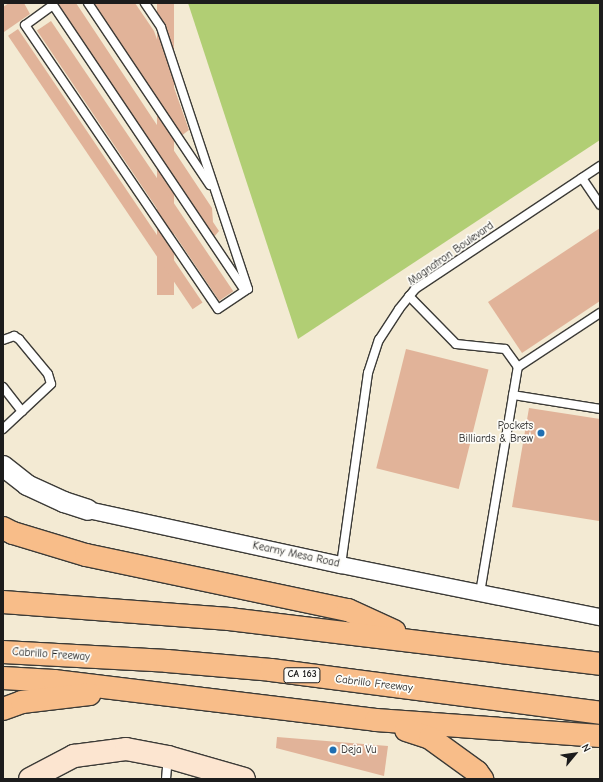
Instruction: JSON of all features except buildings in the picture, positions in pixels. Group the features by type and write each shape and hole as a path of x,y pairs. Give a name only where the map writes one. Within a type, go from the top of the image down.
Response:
{"highway":[{"path":"3,528 13,533 86,555 348,610 414,640"},
{"path":"3,602 229,619 414,640 600,664"},
{"name":"Cabrillo Freeway","path":"3,652 167,661 271,670 600,713"},
{"path":"3,678 131,690 376,720 600,736"},
{"path":"3,709 22,702 131,690"},
{"path":"376,720 430,738 461,769 477,772 482,779"}],"main road":[{"path":"30,779 74,756 126,749 168,757 244,779"}],"street":[{"name":"Kearny Mesa Road","path":"3,466 27,485 64,502 88,510 341,565 600,617"}],"lane":[{"path":"88,3 216,194"},
{"path":"145,3 161,27 248,289 245,291 218,309 25,25 53,4 245,291"},
{"name":"Magnatron Boulevard","path":"341,565 368,373 379,340 415,289 600,166"},
{"path":"582,178 600,205"},
{"path":"409,296 456,344 505,349 518,366"},
{"path":"480,593 518,366 600,312"},
{"path":"3,340 8,336 19,339 51,378 49,388 3,429"},
{"path":"3,387 22,411"},
{"path":"513,395 600,409"},
{"path":"166,779 168,757"}],"green space":[{"path":"188,3 600,3 600,140 298,339"}],"place":[{"name":"Pockets Billiards & Brew","path":"541,433"},
{"name":"Deja Vu","path":"333,750"}]}
